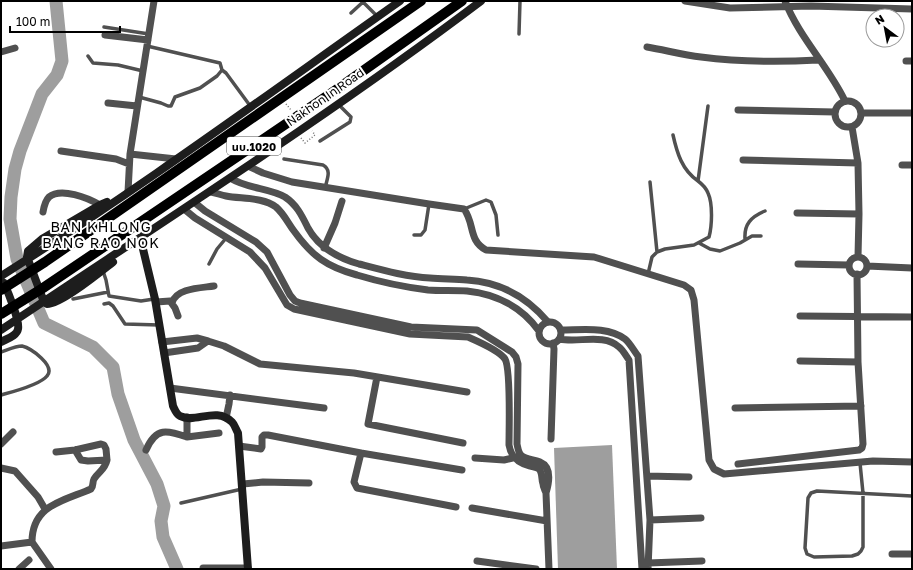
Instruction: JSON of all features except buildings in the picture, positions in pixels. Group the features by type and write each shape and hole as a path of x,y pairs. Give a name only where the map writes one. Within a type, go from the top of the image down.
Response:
{"main road":[{"name":"นบ.1020","path":"1,277 252,108 400,1"},
{"name":"Nakhon In Road","path":"1,290 45,262 421,1"},
{"name":"Nakhon In Road","path":"2,314 43,288 336,90 462,1"},
{"name":"Nakhon In Road","path":"1,330 211,192 338,104 481,1"},
{"path":"126,193 100,205 42,239 28,251 27,257 44,302 47,304 52,304 64,298 125,254 134,242"},
{"path":"144,236 143,249 156,300 173,406 176,413 181,417 217,415 233,422 238,433 248,568"},
{"path":"1,277 18,321 18,329 15,334 1,342"}],"street":[{"path":"126,193 130,154 153,1"},
{"path":"685,1 730,8 786,4 912,9"},
{"path":"786,4 818,60 840,92 845,102"},
{"path":"105,35 148,40"},
{"path":"647,47 719,59 757,61 818,60"},
{"path":"1,52 15,48"},
{"path":"849,101 857,105 861,113 858,124 847,128 837,123 834,112 838,105 849,101"},
{"path":"108,103 137,106"},
{"path":"738,110 834,112"},
{"path":"861,113 912,113"},
{"path":"852,127 858,164 858,257"},
{"path":"61,152 116,159 129,164"},
{"path":"130,154 176,159"},
{"path":"743,160 858,164"},
{"path":"902,165 912,165"},
{"path":"248,166 263,173 292,182 464,209 470,219 475,241 479,246 486,250 594,257 684,285 690,290 694,300 709,460 714,469 724,474 873,461 912,462"},
{"path":"230,178 242,184 285,197 304,217 309,229 320,245 350,261 429,278 468,280 489,283 520,296 538,310 548,322"},
{"path":"254,200 259,189"},
{"path":"211,192 264,202 275,207 285,217 298,237 312,253 322,261 346,272 358,276 428,290 467,291 486,294 501,299 514,306 531,320 539,331 541,339 544,342 552,343 560,339 599,340 610,342 619,347 628,360 642,569"},
{"path":"43,212 49,197 57,193 87,198 100,205"},
{"path":"324,248 335,223 342,201"},
{"path":"194,202 205,211 256,242 267,252 290,295 296,301 312,310"},
{"path":"184,210 250,252 265,268 287,305 294,309 312,310 468,337 500,354 506,360 509,387 510,453 517,457 541,462 546,466 548,472 549,483 546,493 549,569"},
{"path":"798,213 859,214"},
{"path":"298,237 309,229"},
{"path":"241,246 247,237"},
{"path":"858,257 864,260 867,266 864,272 857,274 851,272 849,265 852,259 858,257"},
{"path":"358,276 361,264"},
{"path":"798,264 849,265"},
{"path":"867,266 912,268"},
{"path":"738,464 859,450 862,448 858,362 857,274"},
{"path":"486,294 489,283"},
{"path":"172,303 173,299 179,293 214,286"},
{"path":"156,300 170,301 178,316"},
{"path":"800,316 912,317"},
{"path":"539,331 544,324 548,322 556,323 561,330 560,339"},
{"path":"434,332 477,330 512,352 516,357 518,364 517,457"},
{"path":"561,330 600,330 613,332 626,340 638,356 650,520 648,566 702,561"},
{"path":"162,342 197,338 224,346 260,364 354,373 467,392"},
{"path":"164,353 198,348 208,341"},
{"path":"551,439 554,349 552,343"},
{"path":"800,360 858,362"},
{"path":"376,377 368,424 463,443"},
{"path":"509,387 518,388"},
{"path":"170,388 324,408"},
{"path":"226,418 230,395"},
{"path":"735,408 861,406"},
{"path":"187,417 187,437"},
{"path":"146,450 149,442 154,436 168,431 187,437 219,432"},
{"path":"1,444 13,432"},
{"path":"239,446 261,449 262,437 264,435 268,435 361,453 462,470"},
{"path":"634,438 644,437"},
{"path":"51,569 32,542 32,535 37,520 45,509 91,489 94,480 103,470 107,460 106,449 104,445 101,444 75,450 56,452"},
{"path":"75,450 79,458 84,461 107,460"},
{"path":"361,453 354,482 357,488 456,507"},
{"path":"475,458 504,460 517,457"},
{"path":"1,468 15,471 38,497 45,509"},
{"path":"646,476 689,476"},
{"path":"243,486 270,482 309,483"},
{"path":"472,508 547,521"},
{"path":"650,520 701,518"},
{"path":"1,546 32,542"},
{"path":"892,554 912,554"},
{"path":"19,569 29,560"},
{"path":"477,561 536,569"},
{"path":"203,568 248,568"}],"lane":[{"path":"520,1 520,34"},
{"path":"351,13 363,2 378,17"},
{"path":"104,27 220,63 222,70 226,73 252,108"},
{"path":"88,56 94,63 118,65 143,71"},
{"path":"139,97 171,106 175,97 200,88 217,76 222,70"},
{"path":"320,141 350,122 350,117 338,104"},
{"path":"698,181 708,106"},
{"path":"648,274 652,257 657,252 665,249 699,243 709,237 712,226 709,194 689,173 678,155 674,135"},
{"path":"284,159 323,165 326,167 329,173 325,188"},
{"path":"650,182 657,236 657,252"},
{"path":"464,209 486,200 491,202 496,215 498,235"},
{"path":"414,235 421,235 425,230 429,204"},
{"path":"745,239 747,224 754,216 765,211"},
{"path":"699,243 710,249 720,251 752,236 761,236"},
{"path":"209,264 217,249 227,237"},
{"path":"102,270 106,280 109,303 113,306 125,324 160,325"},
{"path":"73,299 108,292"},
{"path":"109,296 141,301 156,300"},
{"path":"104,304 109,303"},
{"path":"1,352 22,346 32,350 40,357 48,366 49,371 48,376 43,380 26,388 1,395"},
{"path":"860,462 863,493 863,547 861,551 852,556 814,557 807,554 805,548 808,498 811,493 816,491 863,493 912,496"},
{"path":"181,503 243,486"}],"path":[{"path":"304,143 315,135 312,131 308,134"}],"shaded area":[{"path":"612,445 617,569 558,569 554,448"}],"waterway":[{"path":"56,1 62,61 57,75 42,94 20,151 15,169 10,219 17,259 44,323 93,347 113,367 118,394 134,440 157,484 164,506 161,521 163,537 177,569"}],"district":[{"name":"BAN KHLONG BANG RAO NOK","path":"101,234"}]}
